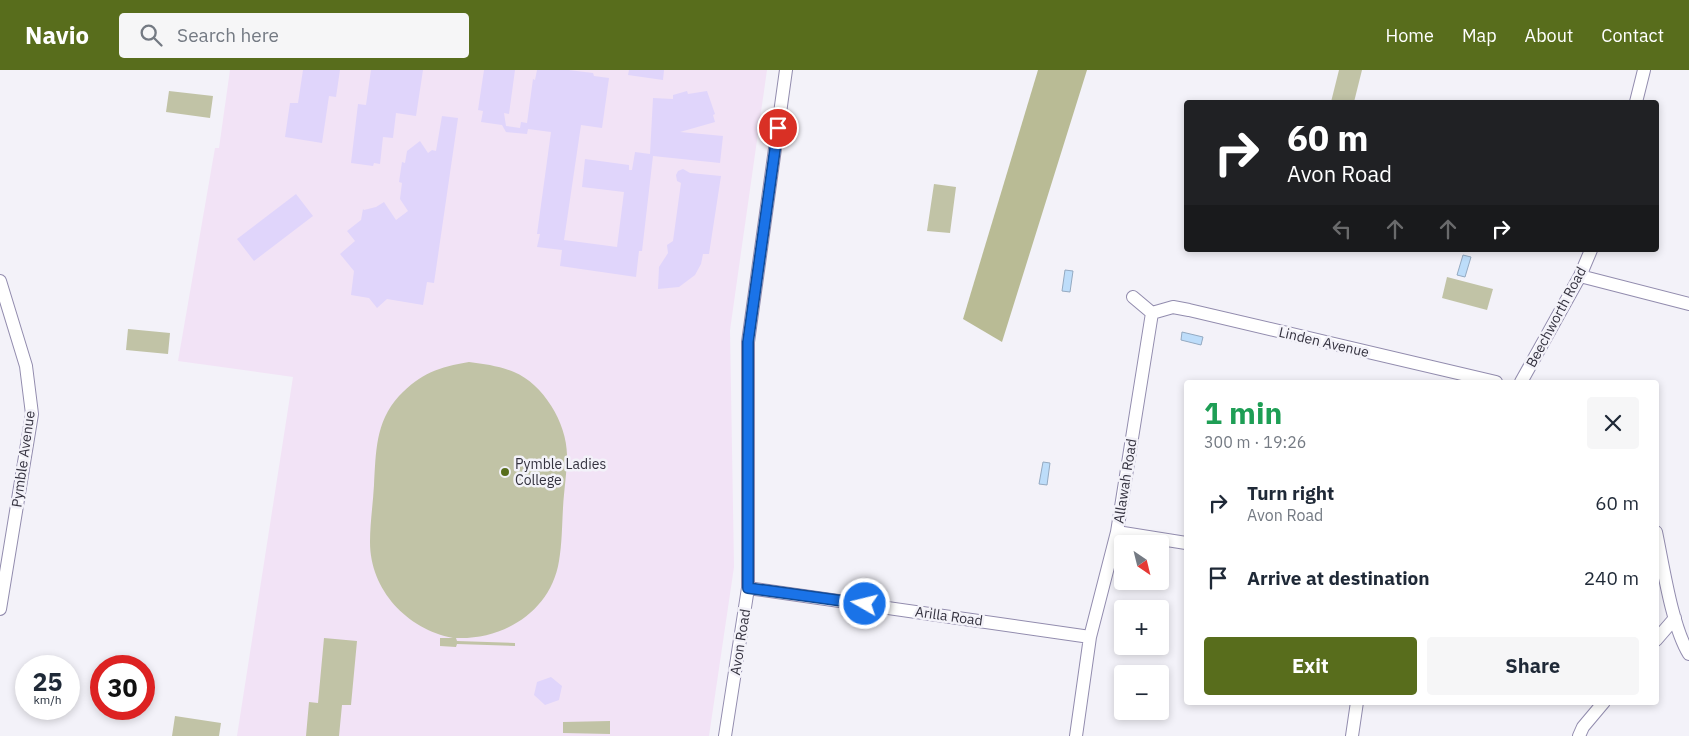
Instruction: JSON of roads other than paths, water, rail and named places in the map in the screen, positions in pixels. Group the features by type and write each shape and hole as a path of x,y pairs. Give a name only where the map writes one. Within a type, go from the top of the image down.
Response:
{"street":[{"name":"Avon Road","path":"725,736 748,588 748,342 786,70"},
{"path":"1636,100 1644,70"},
{"name":"Beechworth Road","path":"1522,380 1580,276 1590,252"},
{"path":"1580,276 1689,304"},
{"name":"Pymble Avenue","path":"0,281 26,366 32,414 0,609"},
{"path":"1133,297 1152,313"},
{"name":"Linden Avenue","path":"1152,313 1173,306 1487,380"},
{"name":"Allawah Road","path":"1076,736 1090,637 1117,532 1152,313"},
{"path":"1117,532 1184,543"},
{"path":"1659,546 1675,618 1685,648 1689,654"},
{"name":"Arilla Road","path":"748,588 1090,637"},
{"path":"1659,637 1675,618"},
{"path":"1352,736 1357,705"},
{"path":"1579,736 1583,726 1601,705"}],"water":[{"path":"1463,255 1471,257 1465,277 1457,275"},
{"path":"1065,270 1073,271 1070,292 1062,291"},
{"path":"1182,332 1203,337 1201,345 1181,340"},
{"path":"1043,462 1050,463 1047,485 1039,484"}],"place":[{"name":"Pymble Ladies College","path":"505,472"}]}
